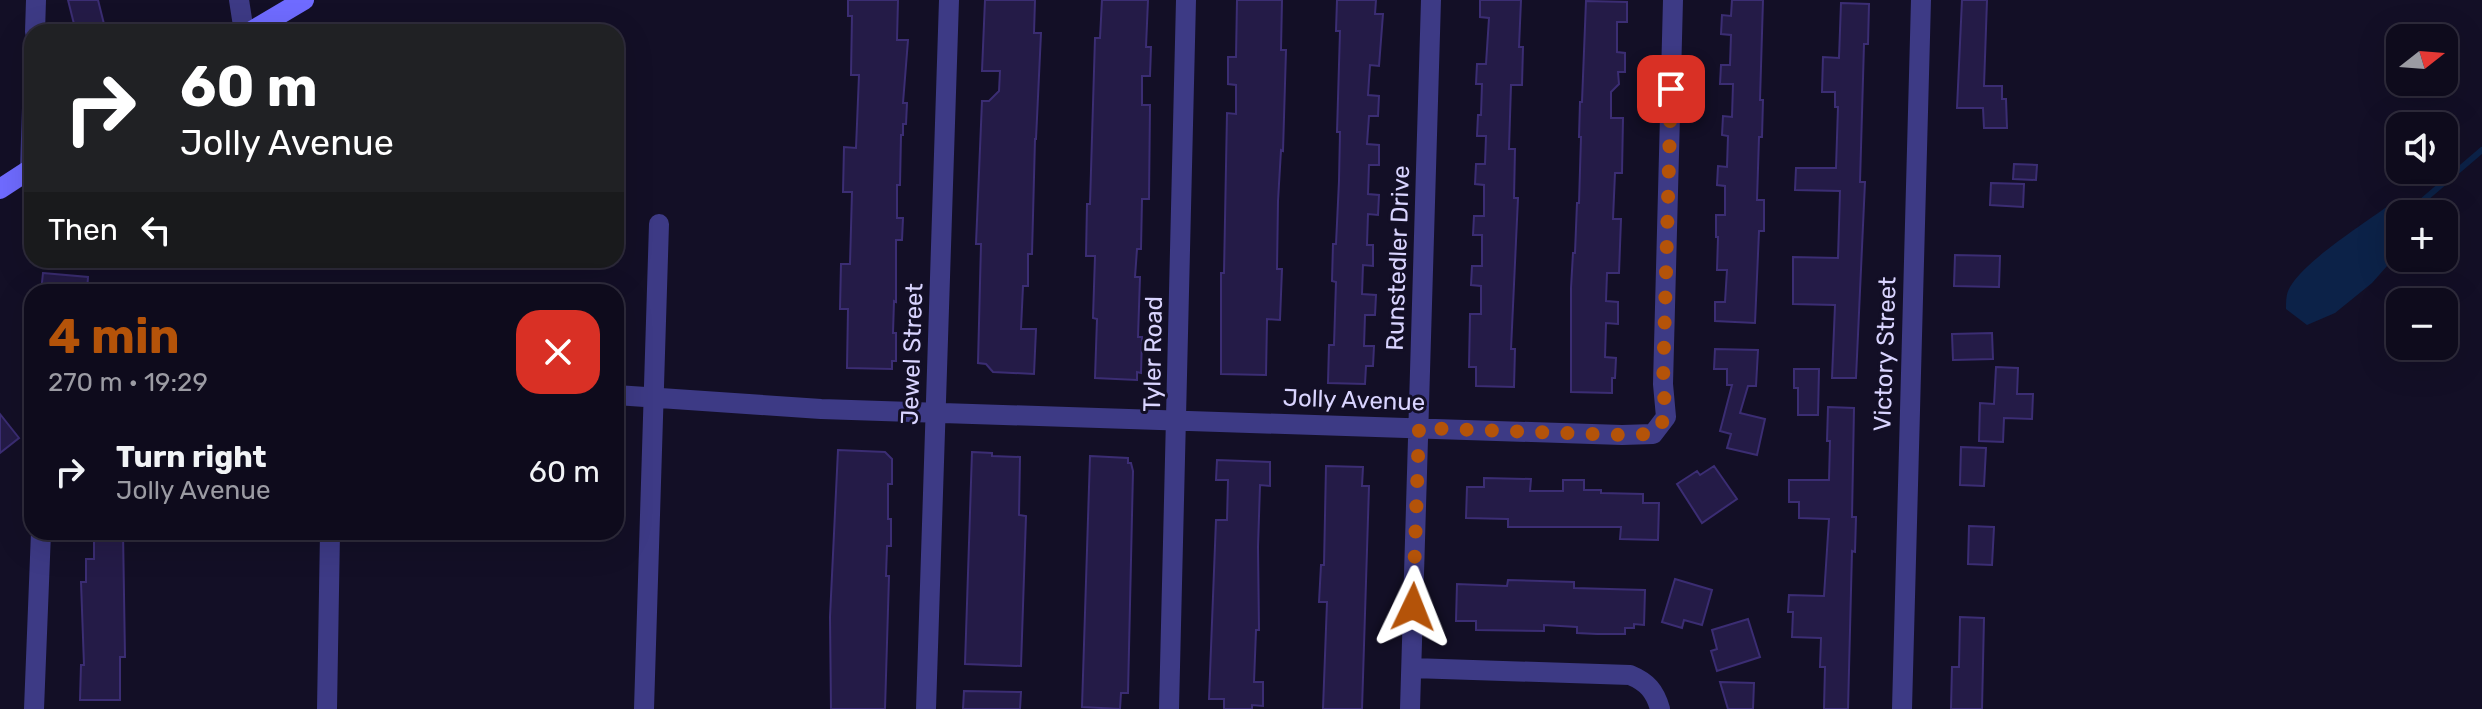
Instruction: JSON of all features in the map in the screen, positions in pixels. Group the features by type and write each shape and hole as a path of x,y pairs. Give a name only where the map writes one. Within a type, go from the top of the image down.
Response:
{"main road":[{"path":"264,24 304,0"},
{"path":"0,189 24,173"}],"street":[{"path":"35,24 36,0"},
{"path":"239,0 243,24"},
{"name":"Jewel Street","path":"926,709 949,0"},
{"name":"Tyler Road","path":"1169,709 1186,0"},
{"name":"Runstedler Drive","path":"1410,709 1431,0"},
{"name":"Jolly Avenue","path":"624,395 815,409 1653,434 1666,417 1663,384 1673,0"},
{"name":"Victory Street","path":"1902,709 1921,0"},
{"path":"644,709 659,224"},
{"path":"34,709 41,540"},
{"path":"327,709 330,540"},
{"path":"1412,668 1630,675 1644,681 1656,695 1660,709"}],"water":[{"path":"2386,207 2386,267 2372,283 2335,313 2307,325 2286,309 2290,287 2311,263"}],"building":[{"path":"68,0 98,0 104,24 74,24"},
{"path":"848,0 898,0 897,40 908,40 903,103 907,103 906,124 903,124 901,135 900,185 897,185 897,218 903,218 902,240 896,240 893,333 896,333 896,361 892,361 892,369 847,368 848,309 840,309 841,264 850,264 852,192 843,192 844,147 856,148 859,75 851,75 852,16 848,16"},
{"path":"985,0 1035,0 1034,33 1041,33 1032,254 1028,254 1028,286 1023,286 1021,329 1036,329 1034,374 993,372 986,364 978,363 981,244 976,244 982,101 989,101 999,91 1000,71 982,71"},
{"path":"1102,0 1148,0 1146,47 1151,47 1150,76 1142,76 1142,105 1150,105 1149,199 1142,199 1141,249 1137,249 1135,277 1140,277 1138,337 1142,337 1141,373 1137,372 1137,380 1095,378 1095,256 1086,256 1095,38 1100,38"},
{"path":"1237,0 1282,0 1281,50 1286,50 1278,201 1277,269 1282,269 1280,320 1267,319 1266,375 1221,374 1227,113 1236,114 1236,85 1228,84 1228,57 1236,57"},
{"path":"1337,0 1376,0 1375,14 1383,14 1379,66 1370,65 1368,95 1379,96 1378,116 1369,116 1367,144 1379,145 1379,165 1369,165 1368,194 1379,195 1378,215 1368,214 1367,245 1373,245 1373,266 1363,265 1362,294 1376,295 1375,315 1365,315 1364,346 1374,346 1373,366 1366,366 1365,384 1328,383 1329,345 1334,345 1336,282 1332,281 1333,244 1336,244 1339,181 1340,31 1336,31"},
{"path":"1480,0 1521,0 1519,47 1523,47 1522,85 1511,85 1509,149 1515,149 1514,198 1518,198 1511,349 1515,349 1514,387 1476,386 1476,367 1469,367 1470,314 1481,314 1481,286 1471,285 1472,266 1482,266 1482,235 1473,235 1474,216 1484,216 1484,185 1475,184 1476,164 1485,164 1486,136 1477,136 1482,84 1476,84 1477,64 1486,64 1489,18 1480,17"},
{"path":"1732,0 1763,0 1762,137 1759,137 1757,200 1764,200 1764,231 1759,231 1755,323 1715,321 1715,302 1725,302 1727,270 1717,270 1716,215 1725,215 1725,186 1717,185 1718,166 1727,167 1728,136 1722,135 1723,116 1732,117 1733,84 1720,84 1721,65 1730,65 1731,35 1721,34 1722,15 1731,16"},
{"path":"1962,0 1987,0 1984,86 2002,86 2002,99 2006,99 2007,128 1984,128 1983,108 1957,108"},
{"path":"1586,1 1627,2 1627,22 1617,22 1617,52 1625,53 1625,72 1618,72 1619,84 1611,92 1611,118 1623,118 1622,173 1615,173 1613,219 1621,219 1619,273 1607,273 1606,301 1618,302 1618,324 1606,323 1605,357 1616,358 1612,393 1571,392 1571,288 1579,203 1580,102"},
{"path":"1841,3 1869,4 1868,44 1864,44 1860,182 1865,182 1856,378 1832,378 1835,305 1793,304 1793,257 1838,258 1840,191 1795,190 1796,168 1836,168 1838,107 1835,107 1835,92 1822,92 1823,57 1839,58"},
{"path":"2014,164 2037,165 2036,180 2013,179"},
{"path":"1991,183 2024,184 2023,207 1990,205"},
{"path":"1955,255 2000,256 1999,287 1954,286"},
{"path":"43,273 88,277 88,284 42,284"},
{"path":"1992,333 1993,359 1953,360 1952,334"},
{"path":"1715,349 1758,350 1756,386 1748,386 1740,413 1765,419 1757,455 1727,448 1731,434 1720,431 1732,385 1727,385 1727,369 1714,369"},
{"path":"1996,367 2018,368 2017,394 2033,394 2032,419 2004,418 2003,442 1979,441 1980,403 1994,404"},
{"path":"1794,369 1819,369 1818,415 1798,415"},
{"path":"1828,407 1854,408 1852,517 1856,517 1855,552 1852,551 1848,709 1824,709 1825,667 1820,667 1821,638 1792,637 1793,612 1788,612 1789,595 1824,596 1829,519 1799,518 1799,502 1789,502 1789,480 1829,480"},
{"path":"0,414 19,438 0,453"},
{"path":"1961,447 1986,448 1984,486 1960,485"},
{"path":"838,450 885,452 892,459 892,484 888,484 891,546 887,546 885,709 831,709 830,617"},
{"path":"972,452 1020,457 1019,515 1026,516 1021,666 965,664"},
{"path":"1090,456 1128,458 1133,471 1128,693 1121,693 1120,709 1082,707"},
{"path":"1217,460 1270,462 1270,486 1260,485 1259,630 1256,630 1254,682 1263,682 1263,706 1252,705 1252,709 1224,709 1224,699 1209,699 1216,520 1227,520 1228,480 1216,480"},
{"path":"1326,466 1363,467 1362,486 1369,486 1362,709 1323,709 1327,602 1319,602 1321,565 1324,565"},
{"path":"1714,466 1737,499 1702,523 1677,484 1697,471 1700,475"},
{"path":"1484,478 1531,479 1530,491 1563,491 1563,480 1584,480 1584,490 1643,494 1643,503 1659,503 1658,540 1620,539 1621,527 1508,527 1508,519 1466,518 1467,487 1484,487"},
{"path":"1969,526 1994,527 1992,565 1968,564"},
{"path":"94,540 123,540 125,657 120,657 120,700 80,700 81,665 84,665 81,582 86,582 86,559 94,559"},
{"path":"1675,579 1712,590 1702,625 1684,620 1682,628 1662,622"},
{"path":"1508,580 1574,582 1574,588 1645,590 1644,625 1634,624 1634,628 1625,628 1625,634 1597,634 1577,633 1577,627 1544,625 1544,631 1476,630 1476,621 1456,621 1457,584 1507,586"},
{"path":"1960,617 1984,618 1982,709 1951,709 1952,667 1959,667"},
{"path":"1748,619 1760,657 1717,671 1711,651 1717,649 1712,630"},
{"path":"1720,682 1754,683 1753,709 1728,709"},
{"path":"964,691 1021,692 1020,709 963,709"}],"waterway":[{"path":"2424,200 2482,150"}],"route":[{"path":"1413,607 1419,428 1653,434 1666,417 1663,384 1671,89"}]}
